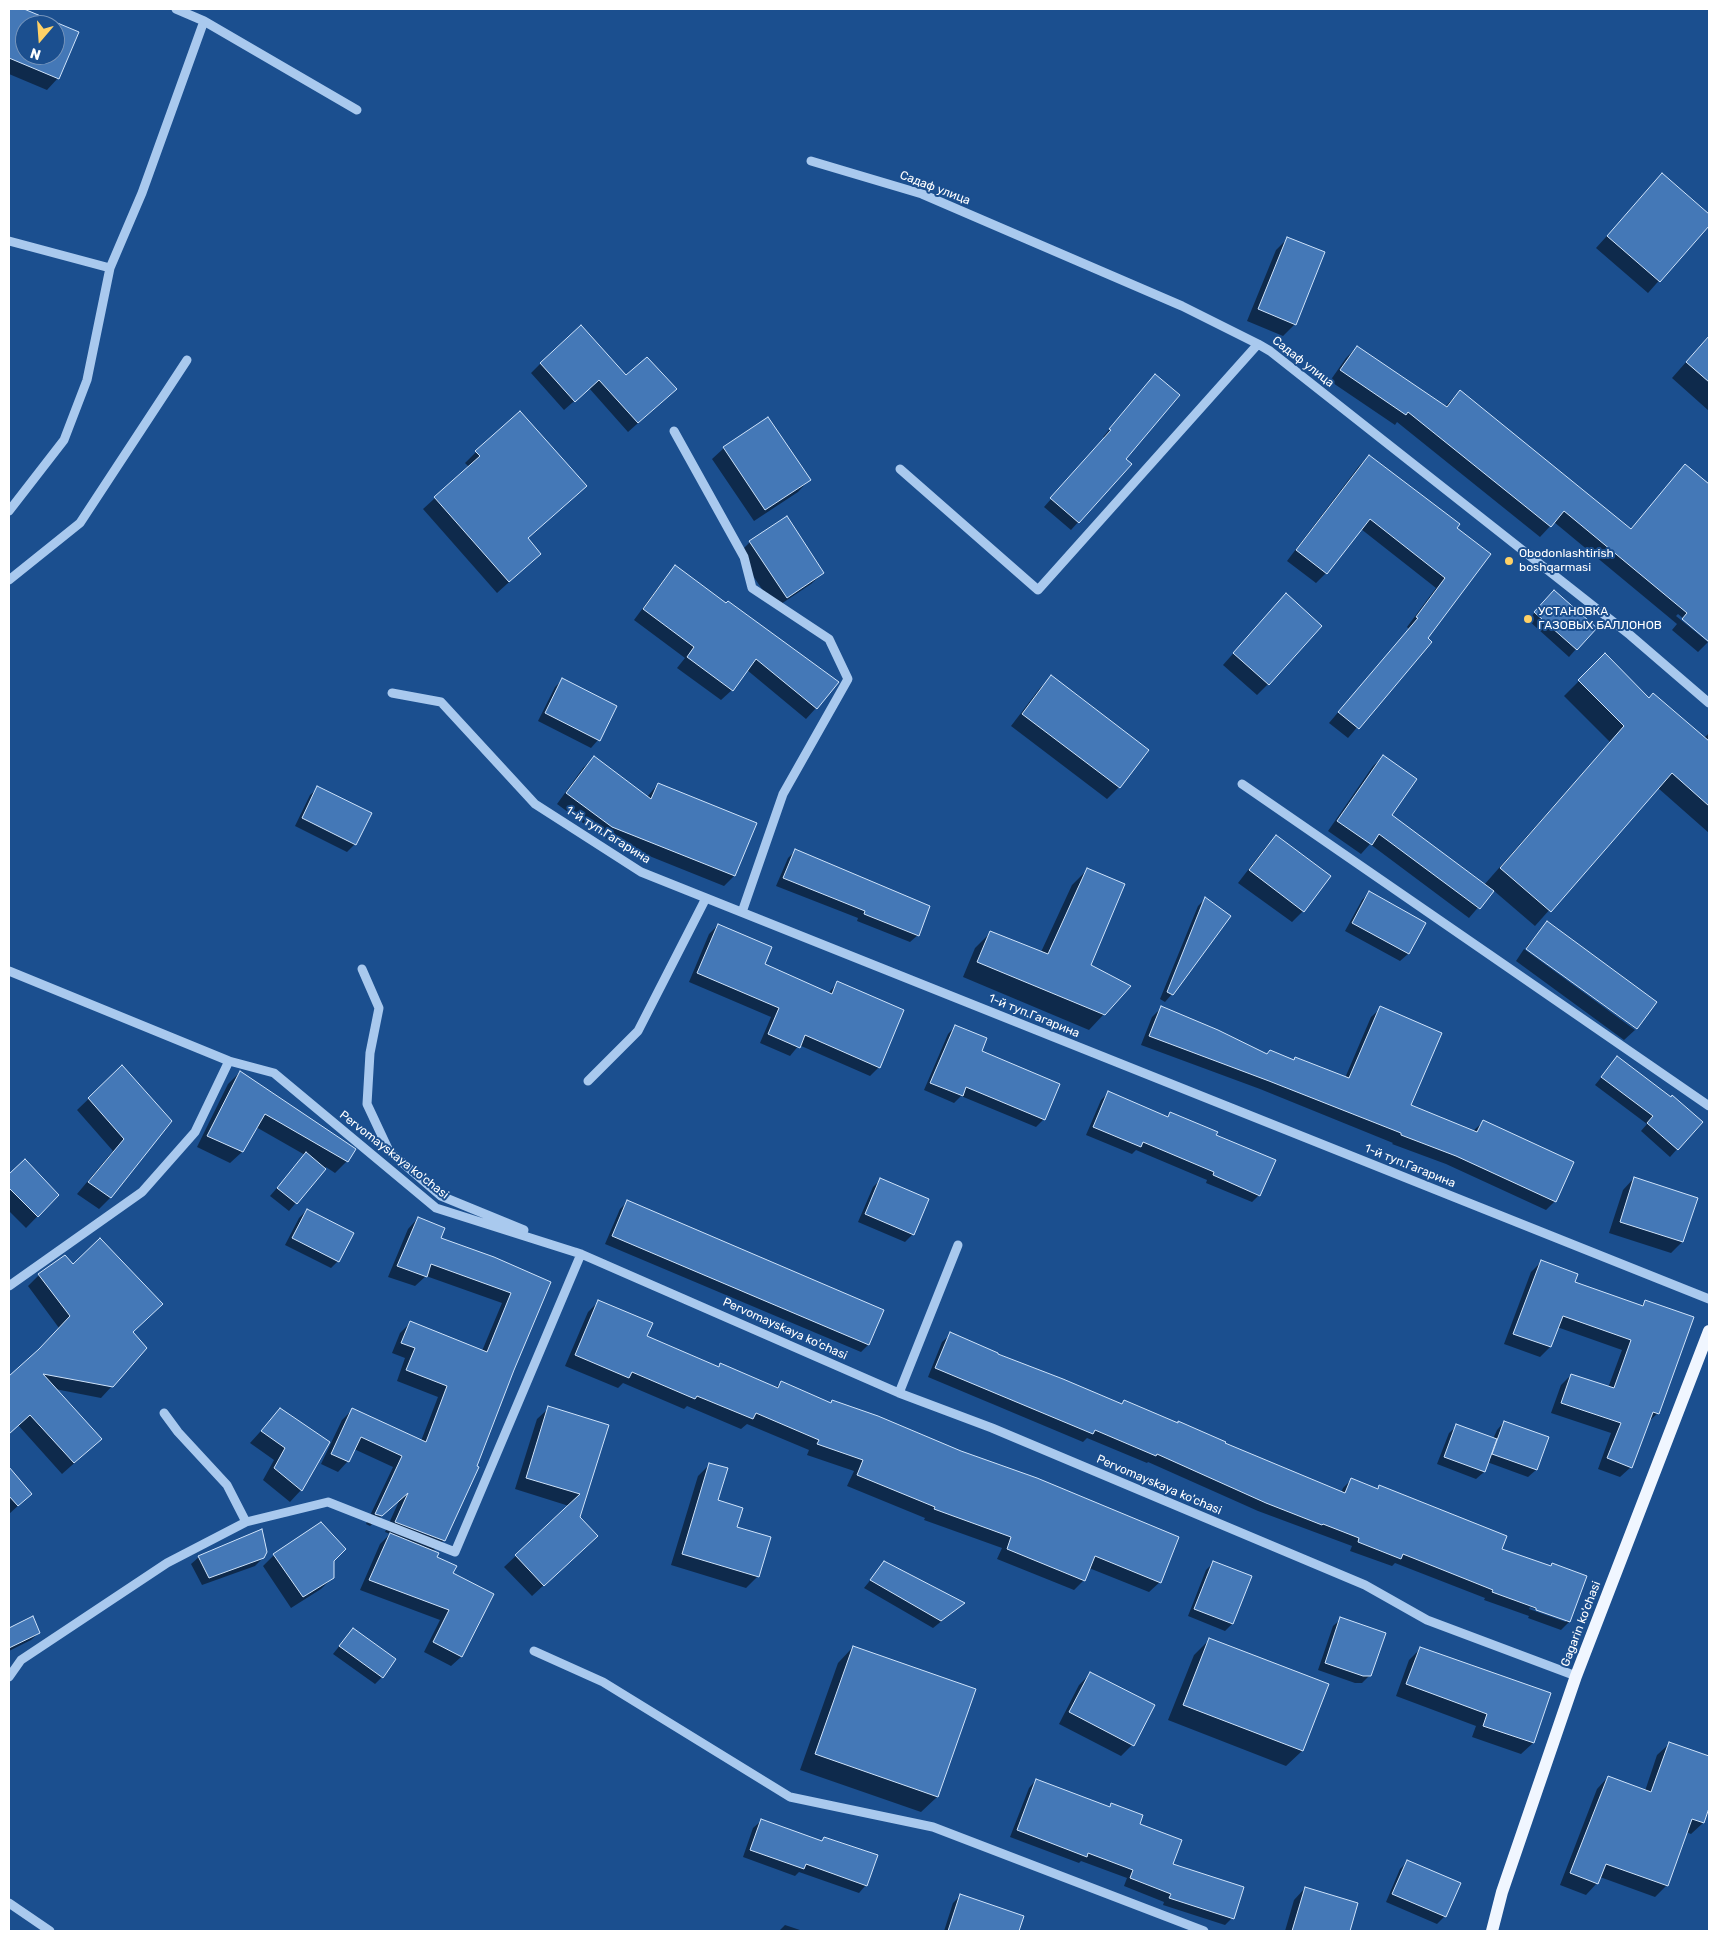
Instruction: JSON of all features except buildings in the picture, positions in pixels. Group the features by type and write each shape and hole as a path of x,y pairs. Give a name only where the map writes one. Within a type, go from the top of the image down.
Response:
{"main road":[{"name":"Gagarin ko'chasi","path":"1492,1931 1502,1892 1576,1676 1709,1331"}],"street":[{"path":"176,9 204,21 357,110"},
{"path":"9,511 64,440 88,380 110,268 142,194 204,21"},
{"name":"Садаф улица","path":"811,162 922,194 1182,306 1258,344 1630,635 1709,703"},
{"path":"9,241 110,268"},
{"path":"900,469 1038,590 1258,344"},
{"path":"9,580 80,523 187,360"},
{"path":"674,431 744,557 752,588 829,639 848,679 783,794 742,912"},
{"name":"1-й туп.Гагарина","path":"392,692 441,702 535,804 641,872 1709,1298"},
{"path":"1242,784 1709,1106"},
{"path":"588,1081 638,1031 706,898"},
{"path":"9,1665 21,1660 166,1563 246,1522 328,1502 456,1552 581,1254 441,1196 389,1151 367,1104 370,1053 379,1008 362,969"},
{"name":"Pervomayskaya ko'chasi","path":"9,971 229,1061 274,1073 436,1208 581,1254 899,1393 1001,1432 1365,1585 1427,1620 1576,1676"},
{"path":"9,1286 142,1192 195,1132 229,1061"},
{"path":"899,1393 958,1245"},
{"path":"164,1413 178,1432 227,1485 246,1522"},
{"path":"534,1651 603,1682 790,1797 933,1827 1204,1931"},
{"path":"9,1677 21,1660"},
{"path":"9,1903 50,1931"}],"place":[{"name":"Obodonlashtirish boshqarmasi","path":"1509,561"},
{"name":"УСТАНОВКА ГАЗОВЫХ БАЛЛОНОВ","path":"1528,619"}]}
